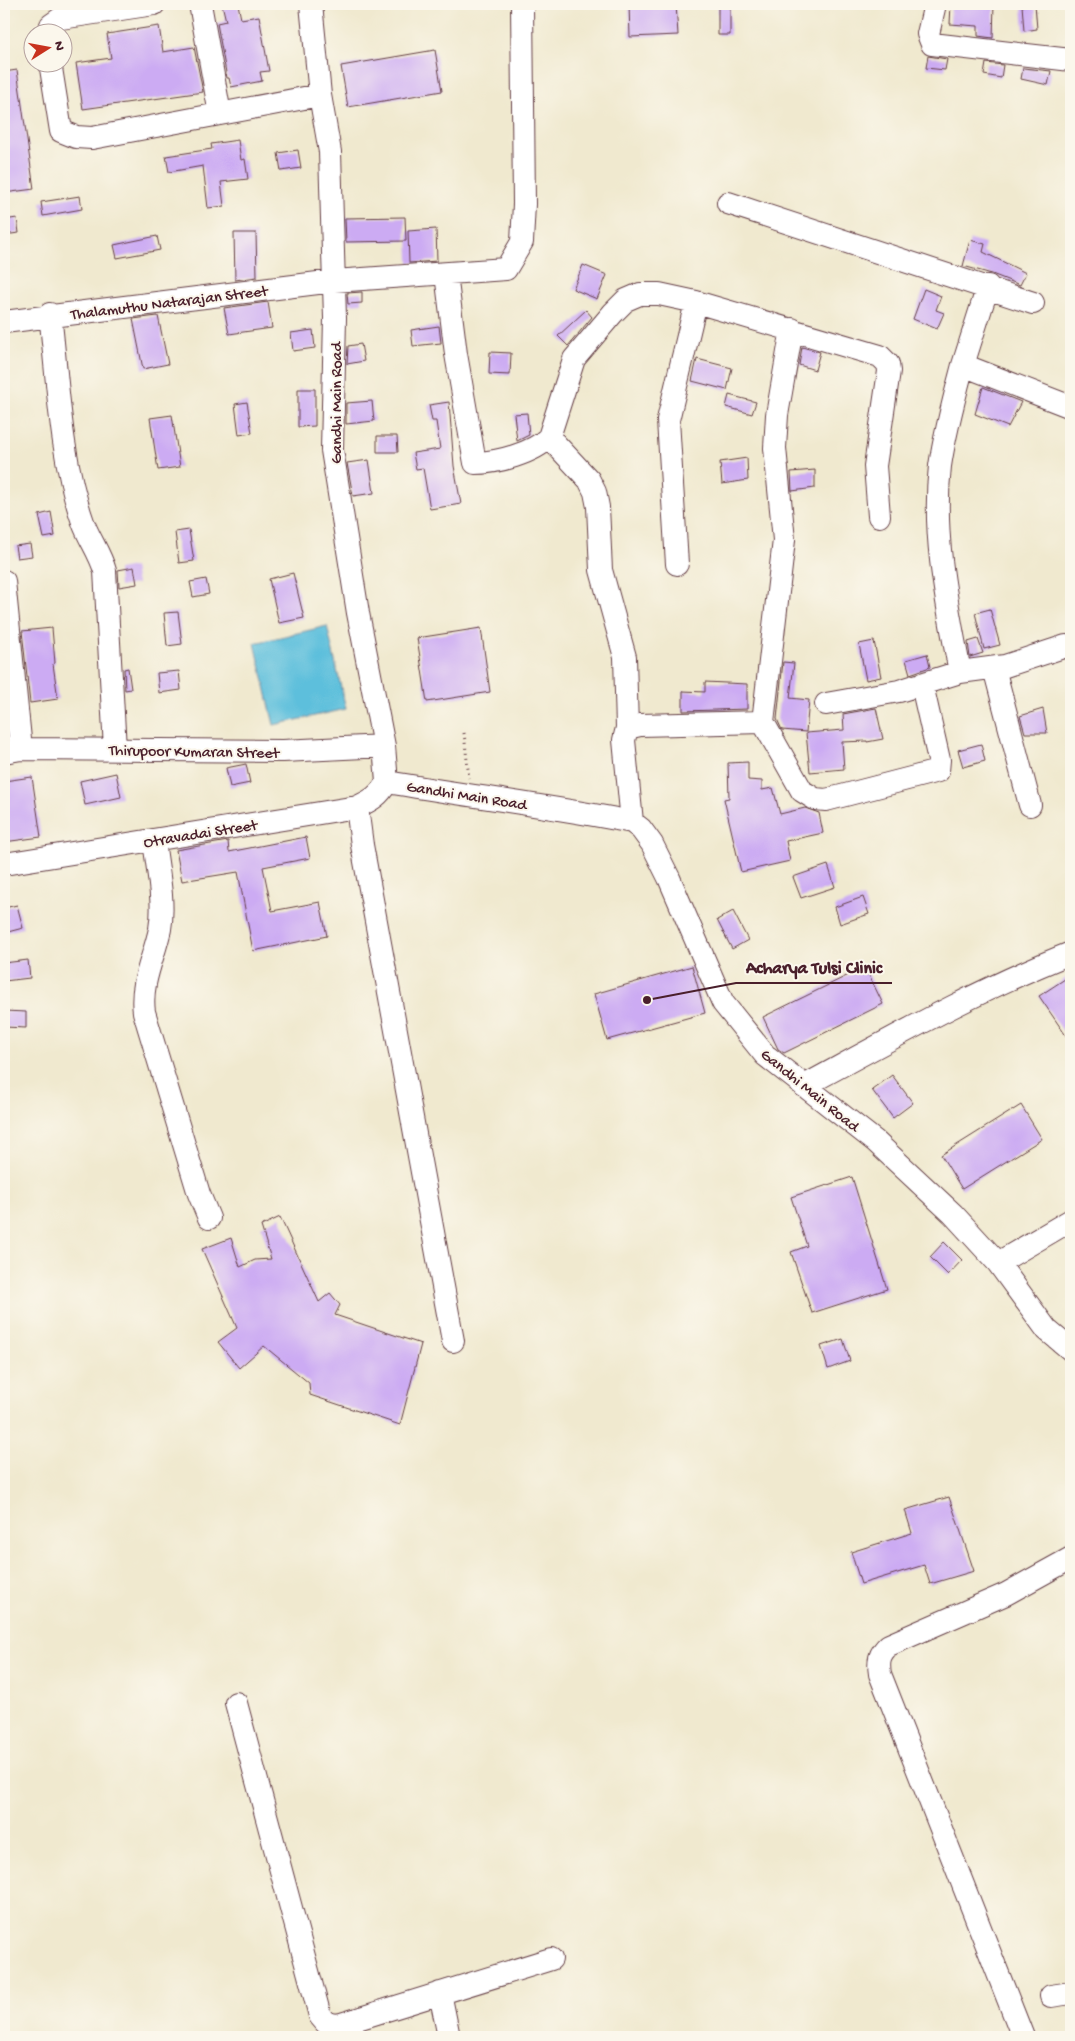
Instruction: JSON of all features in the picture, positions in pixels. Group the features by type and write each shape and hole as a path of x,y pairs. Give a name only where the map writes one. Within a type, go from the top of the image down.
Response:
{"street":[{"path":"55,22 61,18 154,4"},
{"path":"200,4 220,114"},
{"name":"Gandhi Main Road","path":"310,4 320,95 330,152 336,318 332,450 358,613 384,746 387,782 468,796 566,809 632,822 641,829 652,844 669,878 723,1003 765,1055 875,1141 953,1214 998,1263 1047,1330 1071,1350"},
{"name":"Thalamuthu Natarajan Street","path":"4,322 50,314 334,281 506,269 522,242 524,204 522,4"},
{"path":"935,4 928,34 932,44 1071,60"},
{"path":"52,72 61,131 76,137 92,138 320,95"},
{"path":"728,203 988,286 1033,303"},
{"path":"446,274 456,354 475,463 494,461 530,451 550,437 574,359 626,300 640,294 659,294 696,302 792,329 880,356 888,364 889,370 876,466 879,516"},
{"path":"960,672 942,573 939,504 940,468 946,432 963,365 988,286"},
{"path":"677,564 668,420 696,302"},
{"path":"50,314 66,450 73,483 83,523 102,558 105,571 115,749"},
{"path":"792,329 777,415 775,448 784,540 763,722 802,791 815,799 826,800 938,771 940,760 922,685"},
{"path":"963,365 1071,407"},
{"path":"550,437 589,480 595,492 598,507 601,570 624,657 627,728 624,740 632,822"},
{"path":"4,581 12,751"},
{"path":"826,704 922,685 960,672 994,668 1066,646 1071,648"},
{"path":"994,668 1030,804"},
{"path":"627,728 640,725 763,722"},
{"name":"Thirupoor Kumaran Street","path":"12,751 115,749 283,751 384,746"},
{"name":"Otravadai Street","path":"4,864 358,807 374,800 387,782"},
{"path":"358,807 362,845 453,1340"},
{"path":"154,840 161,912 160,930 142,995 144,1012 198,1194 209,1218"},
{"path":"804,1086 914,1027 1042,964 1071,953"},
{"path":"998,1263 1071,1220"},
{"path":"1023,2037 880,1674 878,1662 881,1652 889,1645 1006,1594 1071,1558"},
{"path":"236,1703 320,2016 326,2023 338,2025 550,1959"},
{"path":"440,1993 449,2037"}],"path":[{"path":"464,733 469,781 468,796"}],"water":[{"path":"327,626 346,709 274,725 255,643"}],"building":[{"path":"222,4 238,4 241,19 259,16 269,71 260,72 262,81 231,87 229,78 227,78 217,23 226,21"},
{"path":"629,4 676,4 678,35 630,37"},
{"path":"718,4 730,4 730,35 718,35"},
{"path":"951,4 994,4 993,38 978,36 978,26 950,24"},
{"path":"1035,4 1037,29 1024,31 1022,5"},
{"path":"159,26 163,52 194,47 203,92 83,109 76,63 111,58 107,34"},
{"path":"435,50 442,91 348,107 341,66"},
{"path":"928,56 947,59 945,70 926,68"},
{"path":"986,63 1003,65 1001,78 984,75"},
{"path":"1023,68 1051,71 1048,85 1021,79"},
{"path":"17,70 34,189 4,193 4,72"},
{"path":"238,140 241,160 245,159 248,179 221,182 224,206 208,208 203,166 169,172 166,156 212,149 211,144"},
{"path":"298,150 301,168 281,171 278,153"},
{"path":"80,196 82,209 43,216 41,202"},
{"path":"405,217 406,241 346,242 345,218"},
{"path":"17,218 19,233 4,235 4,220"},
{"path":"436,229 437,261 409,263 408,231"},
{"path":"234,233 256,233 257,277 235,280"},
{"path":"157,236 160,250 117,258 114,245"},
{"path":"970,240 985,244 983,252 1026,273 1020,285 992,274 963,266"},
{"path":"583,265 607,275 597,299 573,289"},
{"path":"924,289 941,296 936,310 944,313 937,329 913,319"},
{"path":"362,292 362,303 348,304 347,293"},
{"path":"268,302 272,328 229,334 224,308"},
{"path":"586,310 592,317 568,346 558,336"},
{"path":"158,316 168,364 143,369 133,319"},
{"path":"439,326 441,343 413,346 411,330"},
{"path":"313,330 315,348 293,351 291,333"},
{"path":"361,344 364,361 347,364 348,346"},
{"path":"802,347 820,352 815,370 799,365"},
{"path":"490,352 511,353 510,375 489,374"},
{"path":"697,359 732,368 727,390 692,381"},
{"path":"983,387 1021,402 1008,427 975,414"},
{"path":"298,389 315,389 315,426 298,427"},
{"path":"729,395 756,402 752,414 726,407"},
{"path":"372,401 374,421 346,424 346,403"},
{"path":"247,402 252,433 239,435 235,404"},
{"path":"449,402 454,466 461,504 430,509 423,468 416,469 413,453 440,449 436,421 432,421 429,405"},
{"path":"527,413 529,435 517,441 514,414"},
{"path":"172,415 180,467 158,470 150,418"},
{"path":"377,436 397,436 398,452 377,452"},
{"path":"747,458 748,480 722,484 720,462"},
{"path":"369,460 374,493 353,496 347,463"},
{"path":"815,470 815,488 792,491 791,472"},
{"path":"51,512 55,536 44,538 39,515"},
{"path":"189,530 194,561 179,563 175,532"},
{"path":"30,544 32,556 17,558 15,546"},
{"path":"134,567 137,584 119,587 118,570"},
{"path":"293,573 304,618 279,623 269,579"},
{"path":"206,579 209,594 193,597 190,582"},
{"path":"990,609 1000,645 984,649 975,613"},
{"path":"178,612 182,644 167,646 164,613"},
{"path":"52,628 55,663 53,664 58,699 30,703 22,631"},
{"path":"481,628 490,692 427,702 417,638"},
{"path":"978,639 983,653 970,657 968,642"},
{"path":"874,641 881,677 866,680 859,644"},
{"path":"927,654 930,667 910,674 906,660"},
{"path":"783,662 794,663 790,698 809,700 806,732 782,730 777,719"},
{"path":"128,668 131,689 125,690 124,669"},
{"path":"179,671 181,690 159,693 157,673"},
{"path":"705,682 747,684 747,709 683,711 683,691 705,692"},
{"path":"876,708 883,739 867,742 842,742 844,769 810,772 806,733 844,730 843,714"},
{"path":"1043,709 1047,733 1025,733 1020,716"},
{"path":"981,744 985,761 963,767 958,750"},
{"path":"748,762 748,780 762,781 762,790 773,788 780,814 805,808 819,813 823,833 786,841 790,861 741,872 724,799 729,798 728,763"},
{"path":"246,764 250,783 230,787 226,768"},
{"path":"116,773 121,797 85,805 80,781"},
{"path":"32,777 41,837 4,842 4,781"},
{"path":"306,837 310,858 263,867 272,911 320,902 327,936 253,951 238,872 182,881 176,850 228,841 229,852"},
{"path":"828,865 835,887 801,898 793,877"},
{"path":"863,897 869,914 840,924 835,907"},
{"path":"17,905 23,928 4,933 4,908"},
{"path":"733,911 748,940 732,949 717,920"},
{"path":"28,960 30,978 4,981 4,963"},
{"path":"692,966 705,1013 607,1040 594,994"},
{"path":"865,967 883,1004 784,1053 778,1049 763,1017"},
{"path":"1071,975 1071,1043 1039,996"},
{"path":"4,1011 26,1012 26,1028 4,1027"},
{"path":"892,1075 913,1103 893,1118 872,1090"},
{"path":"1021,1105 1042,1139 962,1189 941,1155"},
{"path":"852,1177 887,1289 812,1313 791,1252 807,1246 791,1197"},
{"path":"280,1217 319,1302 330,1293 340,1305 335,1315 421,1344 400,1425 310,1395 309,1383 264,1346 239,1368 218,1342 237,1328 202,1249 231,1238 240,1267 255,1260 271,1259 261,1226"},
{"path":"944,1242 962,1260 948,1275 930,1257"},
{"path":"843,1339 850,1361 828,1369 821,1346"},
{"path":"949,1497 974,1571 930,1584 924,1565 861,1584 851,1552 912,1533 905,1510"}],"place":[{"name":"Acharya Tulsi Clinic","path":"647,1000"}]}
